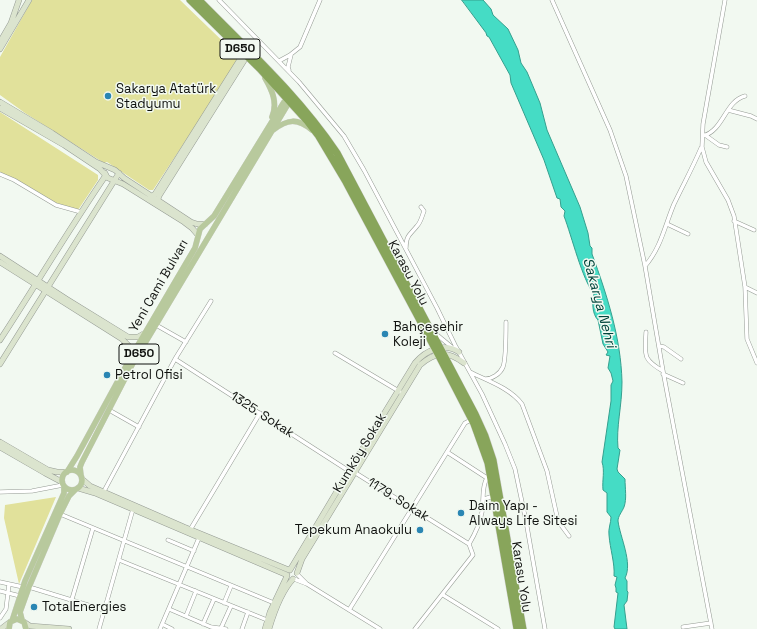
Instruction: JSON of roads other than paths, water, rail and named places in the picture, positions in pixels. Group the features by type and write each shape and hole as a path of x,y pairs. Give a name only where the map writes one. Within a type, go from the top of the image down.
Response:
{"highway":[{"name":"Karasu Yolu","path":"190,0 291,99 318,135 343,175 439,351 472,420 488,463 488,476 494,496 517,629"},
{"name":"Karasu Yolu","path":"199,0 289,90 291,99"},
{"path":"291,99 325,135 337,153 431,329 439,351 479,421 494,460 523,629"}],"main road":[{"path":"260,69 271,88 274,100 274,113 268,131"},
{"name":"Yeni Cami Bulvarı","path":"66,472 77,456 131,357 195,248 199,238 198,235 200,229 214,216 268,131 291,99"},
{"path":"268,131 281,124 292,121 304,124 318,135"},
{"name":"Yeni Cami Bulvarı","path":"82,478 80,467 82,462 133,363 210,234 268,131"},
{"path":"198,235 202,239 206,238 210,234 209,227 205,224"},
{"path":"9,629 20,596 26,587 60,514 70,496 80,486 82,478 76,471 70,470 62,477 64,493 26,587 20,612 26,629"},
{"path":"63,484 69,490 77,489"},
{"path":"11,622 17,619 23,621"}],"street":[{"path":"0,42 11,23 19,0"},
{"path":"0,49 29,0"},
{"path":"219,0 280,61 321,106 344,136 364,170 464,363 482,394 515,469 529,535 545,629"},
{"path":"280,61 300,47 320,0"},
{"path":"552,0 610,130 626,176 645,266 663,373 712,629"},
{"path":"645,266 653,257 674,204 702,147 704,124 725,0"},
{"path":"289,71 288,67 291,54"},
{"path":"150,198 155,194 246,55"},
{"path":"156,202 246,55"},
{"path":"704,135 718,126 738,98 744,96"},
{"path":"0,102 52,133 96,162 115,170 150,198 192,228 198,235"},
{"path":"0,108 100,169 114,181 150,198"},
{"path":"728,110 757,119"},
{"path":"704,135 720,145 727,147"},
{"path":"702,147 706,162 728,200 734,221 745,288 746,339 757,363"},
{"path":"0,340 106,175 105,170 108,167"},
{"path":"0,364 119,173"},
{"path":"0,174 14,180 56,205 81,212"},
{"path":"156,202 191,222 205,224"},
{"path":"406,249 406,240 420,222 424,211 421,207"},
{"path":"734,221 754,230"},
{"path":"667,224 688,234"},
{"path":"0,256 37,283 127,342 130,348 131,357"},
{"path":"0,262 37,283"},
{"path":"745,288 757,293"},
{"path":"46,289 128,337 138,337 146,332"},
{"path":"103,494 175,359 211,300"},
{"path":"484,379 490,379 498,374 503,366 506,322"},
{"path":"156,325 186,342"},
{"path":"431,329 459,352"},
{"path":"646,332 645,353 651,364 663,373 683,383"},
{"path":"659,346 664,347 681,359"},
{"path":"439,351 448,347 453,348"},
{"path":"439,351 451,355 464,363"},
{"name":"Kumköy Sokak","path":"264,629 274,603 302,559 352,471 420,357 427,352 439,351"},
{"path":"335,353 400,392"},
{"name":"1325. Sokak","path":"175,359 352,471"},
{"path":"469,371 510,392 522,404 547,471 558,521 569,536"},
{"path":"109,410 139,427"},
{"path":"190,530 260,413"},
{"path":"349,610 465,423 472,420"},
{"path":"0,442 48,470 66,472"},
{"path":"0,447 63,484"},
{"path":"415,629 473,555 469,544 478,527 482,513 484,484 488,476 482,474 447,452"},
{"name":"1179. Sokak","path":"352,471 469,544"},
{"path":"82,478 90,486 103,494 133,509 199,538 292,574"},
{"path":"0,492 32,491 63,484"},
{"path":"77,489 103,494 292,574 380,629"},
{"path":"484,499 494,496"},
{"path":"99,629 133,509"},
{"path":"60,514 186,568 274,603"},
{"path":"72,599 93,528"},
{"path":"160,629 199,538"},
{"path":"168,540 194,551"},
{"path":"119,560 267,620"},
{"name":"Kumköy Sokak","path":"268,629 292,574"},
{"path":"0,582 72,599 104,610"},
{"path":"0,617 6,608 9,584"},
{"path":"224,603 231,586"},
{"path":"0,591 20,596"},
{"path":"186,616 196,592"},
{"path":"443,594 498,629"},
{"path":"203,624 214,598"},
{"path":"221,628 231,606"},
{"path":"169,609 211,627 226,629"},
{"path":"242,629 248,612"},
{"path":"23,621 30,626 69,629"},
{"path":"1,629 11,622"},
{"path":"684,627 711,622"},
{"path":"162,624 172,629"}],"water":[{"name":"Sakarya Nehri","path":"462,0 483,0 491,9 493,15 508,29 518,50 521,63 527,72 540,103 547,130 580,207 588,233 590,246 592,248 592,254 612,317 619,349 622,382 618,432 618,448 620,450 617,469 625,479 626,497 624,507 618,521 628,565 625,578 627,581 628,592 627,601 624,605 627,629 615,629 614,627 618,593 616,592 615,585 617,577 614,576 609,533 611,517 607,512 607,493 603,490 602,462 611,401 611,385 613,381 608,368 610,356 606,355 608,352 603,344 598,320 594,311 594,294 581,268 564,216 565,211 561,207 560,199 557,198 544,160 511,83 510,75 489,37"}],"place":[{"name":"Sakarya Atatürk Stadyumu","path":"108,96"},
{"name":"Bahçeşehir Koleji","path":"385,334"},
{"name":"Petrol Ofisi","path":"107,375"},
{"name":"Daim Yapı - Always Life Sitesi","path":"461,513"},
{"name":"Tepekum Anaokulu","path":"420,530"},
{"name":"TotalEnergies","path":"34,607"}]}
